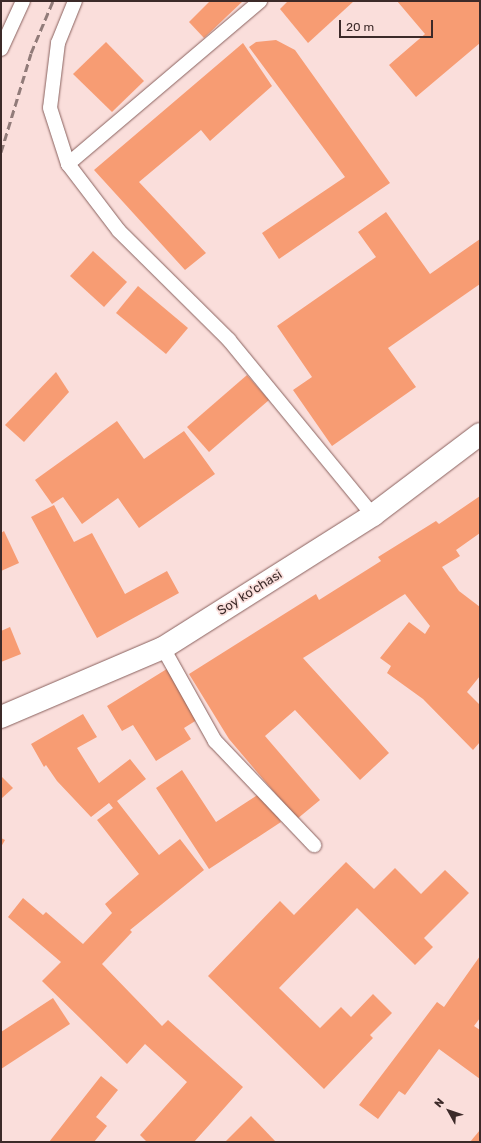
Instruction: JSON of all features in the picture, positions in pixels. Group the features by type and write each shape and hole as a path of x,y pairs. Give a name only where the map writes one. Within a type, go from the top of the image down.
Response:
{"main road":[{"name":"Soy ko'chasi","path":"1,717 163,648 373,515 480,434"}],"lane":[{"path":"1,49 23,1"},
{"path":"75,1 58,43 50,108 68,164 119,231 229,340 373,515"},
{"path":"68,164 260,1"},
{"path":"163,648 215,741 314,845"}],"building":[{"path":"210,1 243,1 204,38 189,22"},
{"path":"288,1 354,1 308,43 280,9"},
{"path":"397,1 480,1 480,43 416,97 389,65 425,34"},
{"path":"276,40 295,50 390,183 279,259 262,233 345,177 249,47 256,42"},
{"path":"106,42 144,81 112,112 73,74"},
{"path":"243,43 272,86 210,141 201,130 139,182 206,253 185,270 94,170"},
{"path":"386,212 430,274 480,239 480,284 388,348 416,387 332,446 293,390 312,377 277,326 376,257 358,232"},
{"path":"93,251 127,282 104,307 70,276"},
{"path":"138,286 188,328 166,354 116,313"},
{"path":"56,372 69,392 24,442 5,425"},
{"path":"247,375 269,400 209,452 187,427"},
{"path":"117,421 144,459 184,431 215,474 139,528 118,498 82,524 63,497 52,504 35,480"},
{"path":"480,496 480,533 456,550 460,556 442,567 459,591 480,607 480,676 467,692 480,705 480,742 473,750 423,699 387,673 391,666 380,658 409,622 425,634 430,626 405,594 303,658 389,753 360,780 295,710 265,736 320,800 297,819 229,739 189,674 316,594 319,600 381,561 378,557 436,521 439,524"},
{"path":"54,505 74,542 92,533 125,594 167,571 179,593 97,638 31,517"},
{"path":"4,531 19,563 1,571 1,533"},
{"path":"10,627 21,654 1,662 1,631"},
{"path":"170,667 200,718 184,728 191,739 156,761 133,725 122,731 107,706"},
{"path":"83,714 97,737 77,748 99,783 130,759 146,779 117,801 159,855 180,839 204,870 130,930 132,932 102,964 162,1026 168,1020 243,1087 194,1142 147,1142 140,1135 187,1082 145,1044 127,1064 42,981 61,962 8,917 23,898 43,915 46,912 83,944 112,913 105,904 139,874 97,820 113,808 109,803 91,817 57,781 46,765 44,767 31,744"},
{"path":"182,770 216,822 262,792 281,822 209,869 156,788"},
{"path":"1,776 13,788 1,799"},
{"path":"1,838 5,840 1,847"},
{"path":"346,862 374,889 395,868 421,894 445,870 469,893 424,938 433,947 415,965 357,908 279,988 320,1028 341,1007 351,1017 373,994 392,1013 370,1035 373,1038 324,1089 208,976 280,901 294,915"},
{"path":"480,956 480,1018 474,1026 480,1030 480,1079 439,1049 405,1095 399,1091 378,1119 359,1105 437,1002 444,1007"},
{"path":"53,998 70,1024 1,1069 1,1032"},
{"path":"101,1076 118,1090 96,1117 107,1126 94,1142 49,1142"},
{"path":"251,1116 276,1142 225,1142"},
{"path":"480,1130 480,1142 470,1142"}],"railway":[{"path":"1,152 31,53 53,1"}]}
